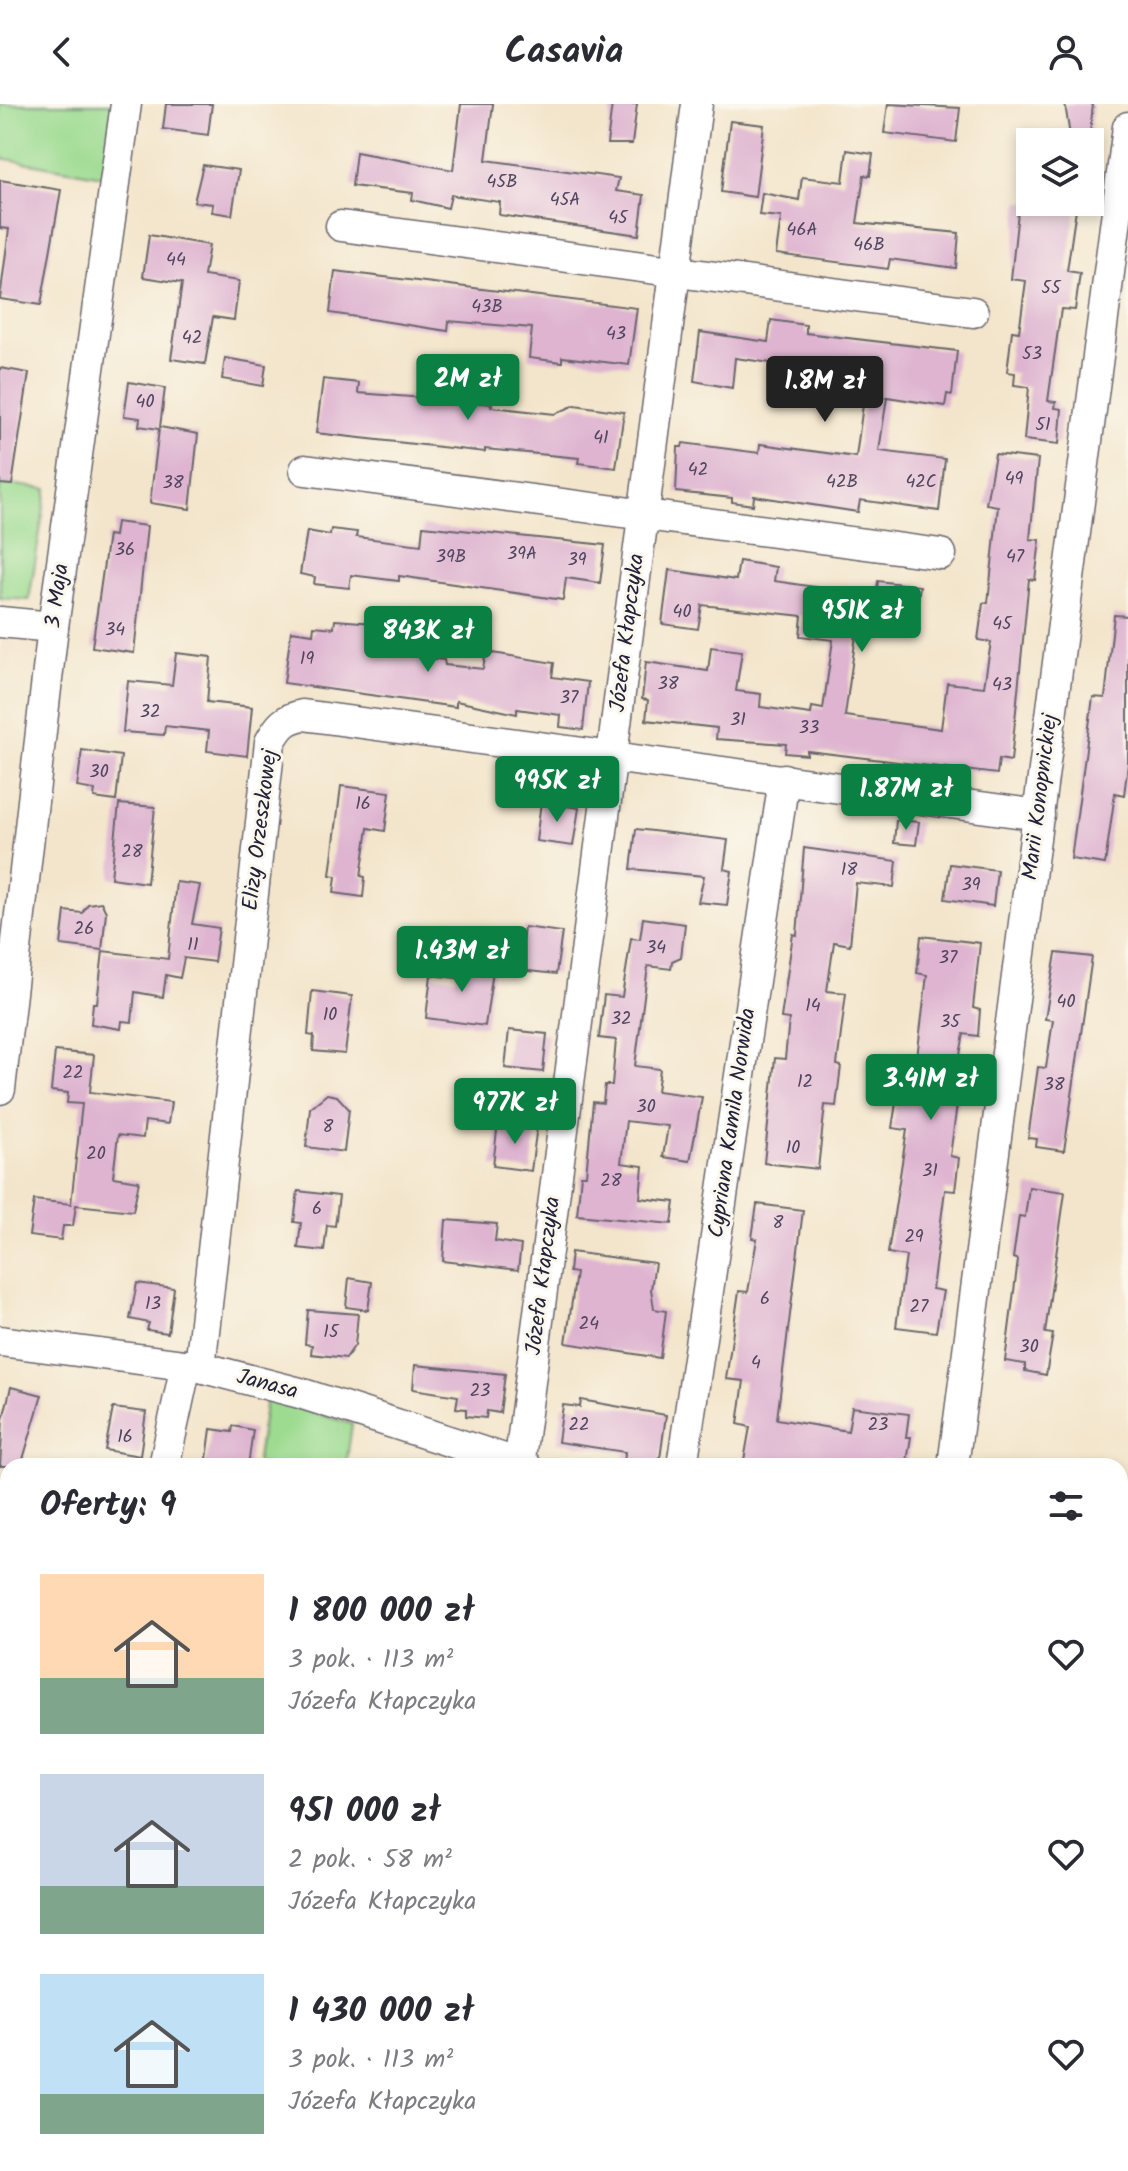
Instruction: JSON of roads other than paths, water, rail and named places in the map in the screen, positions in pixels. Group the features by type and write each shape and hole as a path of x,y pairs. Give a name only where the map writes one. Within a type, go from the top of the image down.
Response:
{"street":[{"name":"3 Maja","path":"0,1089 53,627 126,104"},
{"name":"Józefa Kłapczyka","path":"523,1458 697,104"},
{"name":"Marii Konopnickiej","path":"954,1458 1128,127"},
{"path":"341,226 973,312"},
{"path":"305,470 941,554"},
{"path":"0,622 53,627"},
{"name":"Elizy Orzeszkowej","path":"166,1458 193,1366 270,742 279,725 303,715 1039,815"},
{"name":"Cypriana Kamila Norwida","path":"683,1458 784,779"},
{"name":"Janasa","path":"0,1341 193,1366 300,1393 500,1458"}]}
